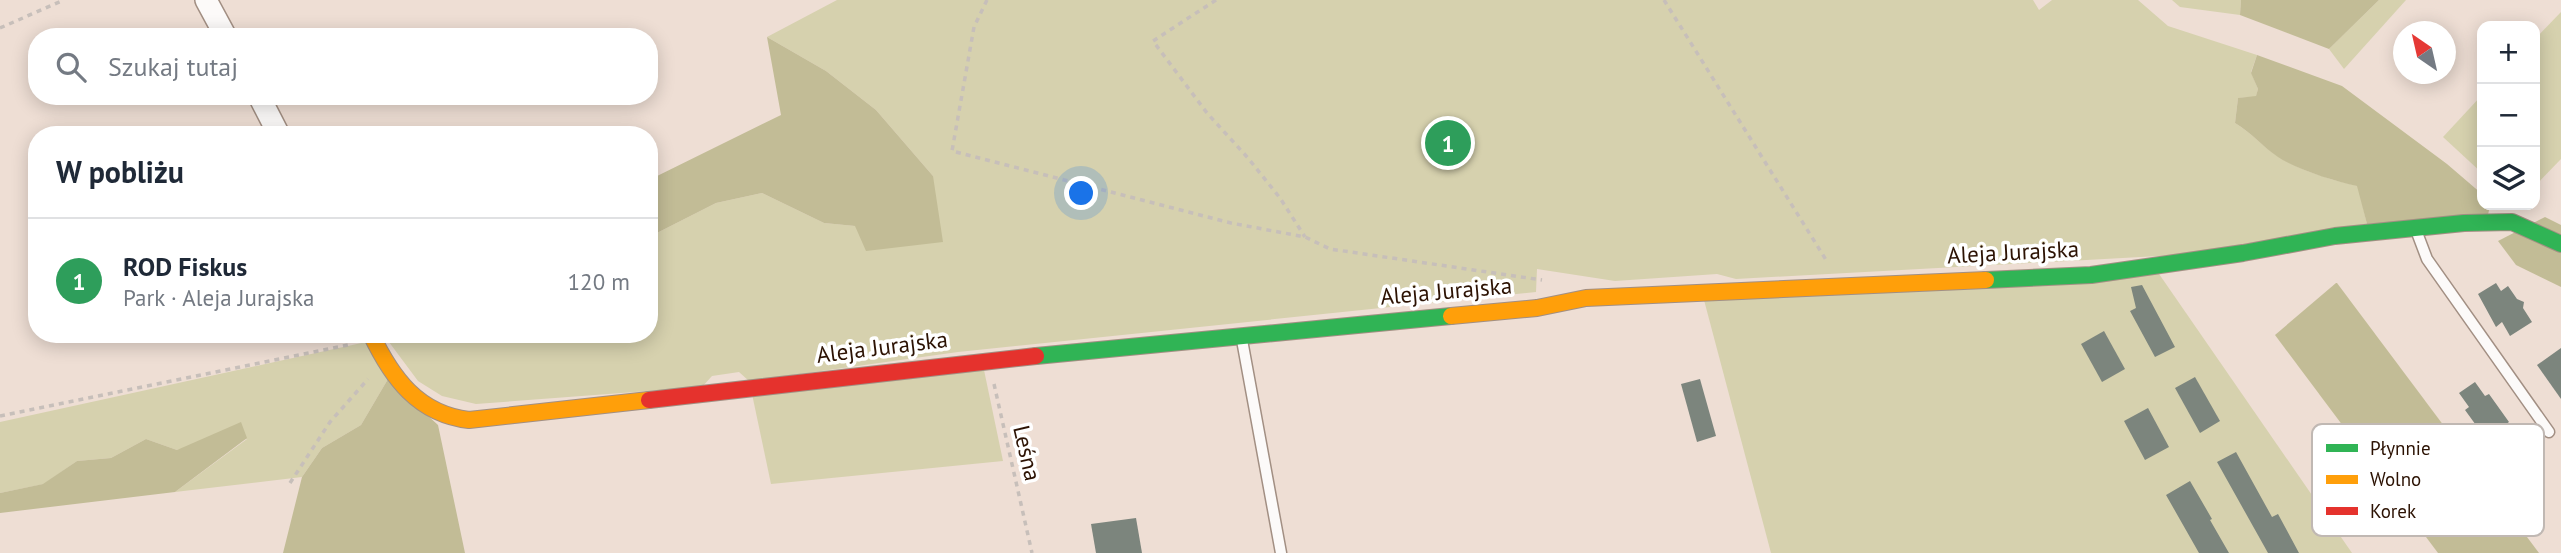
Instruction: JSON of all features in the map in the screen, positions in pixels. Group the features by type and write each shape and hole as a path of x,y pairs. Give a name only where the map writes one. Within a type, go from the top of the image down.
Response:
{"street":[{"path":"206,0 221,28"},
{"path":"264,105 274,126"},
{"name":"Aleja Jurajska","path":"375,343 389,370 421,401 447,417 469,420 989,361 1537,309 1586,298 2091,275 2243,253 2335,236 2415,227 2512,222 2561,244"}],"lane":[{"path":"2415,227 2427,259 2543,424"},
{"path":"1241,337 1281,553"},
{"path":"2544,425 2549,432"}],"path":[{"path":"0,29 64,0"},
{"path":"987,0 974,27 952,151 1231,223 1305,237 1331,249 1549,282"},
{"path":"1216,0 1153,41 1207,113 1280,198 1305,237"},
{"path":"1664,0 1714,77 1841,287"},
{"path":"0,416 344,343"},
{"path":"290,483 330,422 384,360"},
{"name":"Leśna","path":"989,361 1032,553"}],"shaded area":[{"path":"837,0 2033,0 2039,10 2052,0 2138,0 2168,26 2257,55 2251,72 2258,89 2256,97 2238,98 2235,123 2287,162 2358,186 2367,224 2177,255 1736,279 1717,274 1615,281 1537,269 1536,292 958,352 749,381 739,372 712,376 702,387 476,404 442,396 418,381 390,343 658,343 658,232 716,203 762,193 824,223 855,226 933,176 876,110 826,71 767,37"},
{"path":"2172,0 2241,0 2240,15 2180,7"},
{"path":"2241,0 2379,0 2329,49 2240,15"},
{"path":"2379,0 2406,0 2344,69 2329,49"},
{"path":"2561,12 2561,159 2540,181 2540,84 2540,34"},
{"path":"767,37 826,71 876,110 933,176 943,242 866,251 855,226 824,223 762,193 716,203 658,232 658,176 781,115"},
{"path":"2257,55 2342,86 2447,164 2477,190 2477,210 2489,210 2488,215 2367,224 2357,186 2286,162 2235,123 2238,98 2256,96 2258,89 2251,73"},
{"path":"2477,100 2477,168 2443,137"},
{"path":"2545,217 2561,225 2561,287 2516,265 2498,241"},
{"path":"2157,271 2312,495 2312,536 2340,536 2352,553 1771,553 1704,300"},
{"path":"2337,283 2442,424 2342,424 2275,335"},
{"path":"361,343 367,343 388,379 361,425 322,448 302,477 175,492 247,439 177,450 146,439 111,458 77,461 44,484 0,493 0,422"},
{"path":"984,370 1003,461 771,484 752,394"},
{"path":"388,379 438,425 465,553 283,553 302,477 322,448 361,425"},
{"path":"241,422 247,438 175,492 0,513 0,493 43,484 77,461 111,458 146,439 177,450"},
{"path":"2425,536 2526,536 2539,553 2438,553"}],"building":[{"path":"2496,283 2501,291 2508,286 2517,299 2524,302 2523,308 2532,322 2510,336 2502,322 2496,327 2478,294"},
{"path":"2142,285 2175,347 2155,357 2130,311 2136,308 2131,287"},
{"path":"2104,331 2125,369 2102,382 2081,344"},
{"path":"2561,348 2561,399 2537,365"},
{"path":"2195,377 2220,421 2200,433 2175,388"},
{"path":"1700,379 1716,436 1697,442 1681,384"},
{"path":"2475,382 2485,396 2489,394 2509,422 2475,424 2465,410 2469,407 2459,393"},
{"path":"2148,408 2169,447 2145,460 2124,421"},
{"path":"2236,452 2272,517 2278,514 2299,553 2268,553 2217,462"},
{"path":"2190,481 2229,553 2199,553 2166,495"},
{"path":"1136,518 1142,553 1096,553 1091,524"}],"traffic: fast":[{"path":"1986,280 2091,275 2243,253 2335,236 2464,223 2512,222 2561,244"},
{"path":"1036,356 1451,316"}],"traffic: slow":[{"path":"1451,316 1537,308 1586,298 1986,280"},
{"path":"376,343 398,379 421,402 435,410 469,420 649,400"}],"traffic: jam":[{"path":"649,400 1036,356"}],"place":[{"name":"ROD Fiskus","path":"1448,143"}]}
